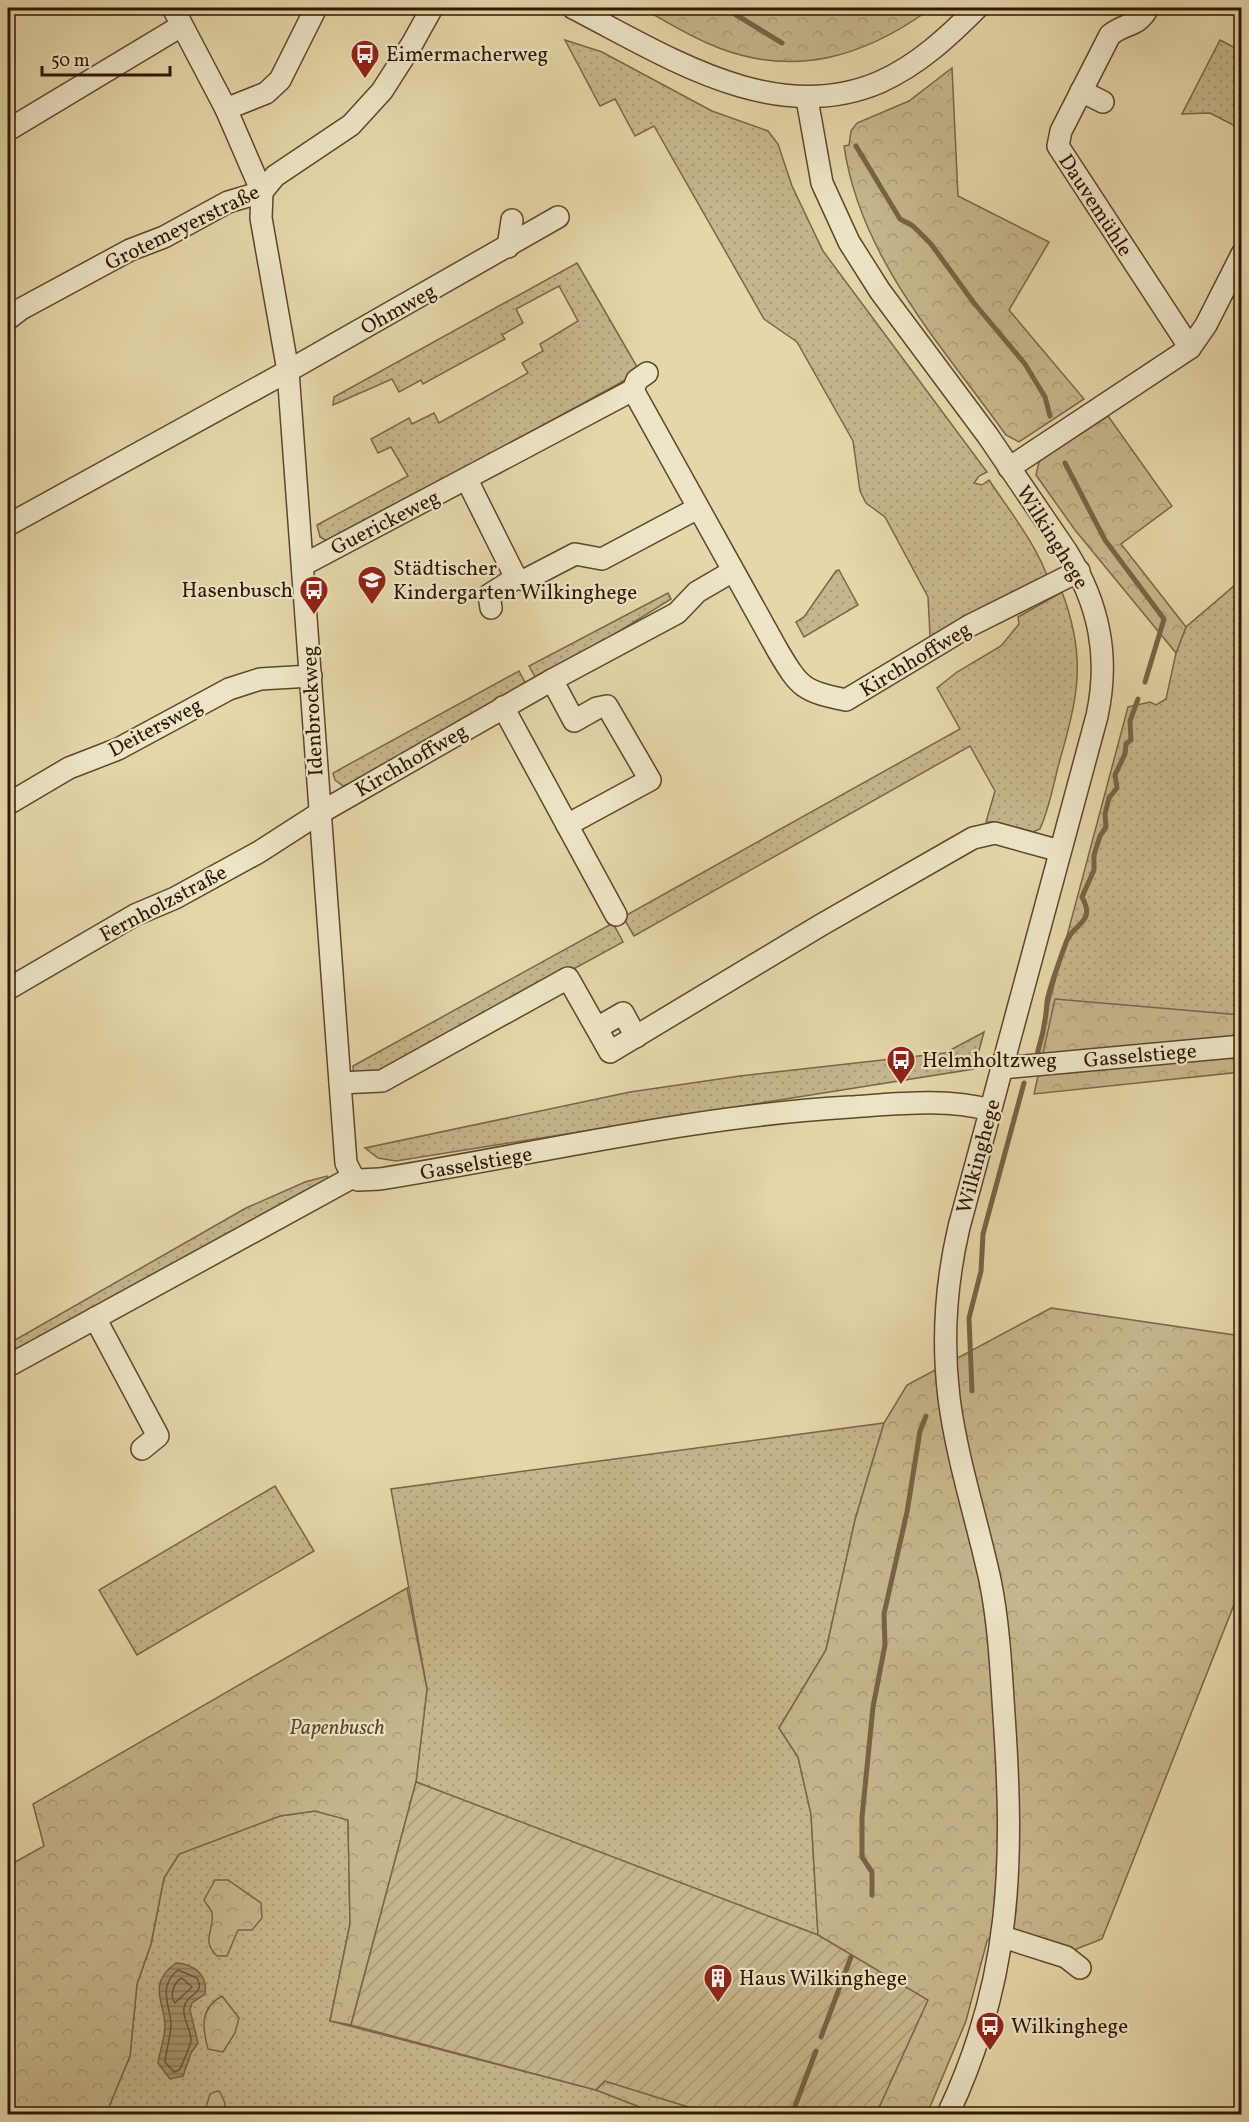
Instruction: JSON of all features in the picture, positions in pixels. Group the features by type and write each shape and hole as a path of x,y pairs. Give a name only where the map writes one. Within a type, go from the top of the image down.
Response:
{"street":[{"path":"225,108 266,93 280,80 316,8"},
{"name":"Grotemeyerstraße","path":"8,319 21,309 130,250 164,237 228,202 262,192 276,176 325,144 356,119 394,72 432,8"},
{"path":"573,8 724,81 764,93 807,99 859,89 894,75 929,52 977,8"},
{"name":"Dauvemühle","path":"1148,8 1135,24 1118,28 1110,34 1061,131 1058,146 1190,348"},
{"path":"8,130 177,17"},
{"name":"Idenbrockweg","path":"177,17 225,108 262,192 261,218 288,371 312,676 318,814 328,898 339,1083 346,1163 353,1178"},
{"path":"1081,91 1103,102"},
{"name":"Wilkinghege","path":"807,99 822,183 849,242 880,291 1009,468 1079,571 1095,610 1103,654 1102,686 1097,716 951,1258 946,1325 946,1367 953,1421 990,1583 1001,1668 1010,1822 1004,1937 983,2026 948,2115"},
{"name":"Ohmweg","path":"288,371 558,218"},
{"path":"508,247 512,220"},
{"path":"1009,468 1190,348 1206,325 1242,254"},
{"path":"8,525 288,371"},
{"path":"647,373 637,380 633,390 733,571"},
{"name":"Guerickeweg","path":"303,565 468,480 633,390"},
{"path":"468,480 516,578"},
{"path":"491,608 489,595 516,578 525,580 575,554 602,559 698,508"},
{"name":"Kirchhoffweg","path":"318,814 503,707 677,613 697,592 733,571 797,683 817,694 846,700 969,626 1079,571"},
{"name":"Deitersweg","path":"8,804 69,768 118,748 229,689 260,679 312,676"},
{"path":"552,680 574,721 597,708 607,706 650,780 567,825"},
{"path":"503,707 616,915"},
{"name":"Fernholzstraße","path":"8,990 135,915 175,898 259,852 318,814"},
{"path":"339,1083 382,1081 568,978 610,1052 973,838 995,833 1060,851"},
{"name":"Gasselstiege","path":"1002,1068 1242,1046"},
{"name":"Gasselstiege","path":"8,1366 353,1178 380,1179 655,1130 759,1115 909,1103 947,1103 990,1110"},
{"path":"96,1318 158,1436 142,1449"},
{"path":"1004,1937 1066,1957 1080,1968"}],"green space":[{"path":"642,8 918,8 926,12 902,28 852,51 827,58 774,61 747,57 709,44"},
{"path":"565,40 602,52 712,111 768,131 778,144 792,186 823,251 987,472 979,476 974,483 982,485 989,480 1031,543 1050,584 931,654 928,597 885,517 866,503 860,491 853,441 797,342 764,319 654,126 635,136 615,99 600,106"},
{"path":"1220,40 1241,51 1241,129 1210,113 1182,114"},
{"path":"952,68 958,196 1049,242 1009,310 1084,399 1019,442 1006,435 907,300 867,226 853,187 844,146 849,145 851,131 857,123 909,101"},
{"path":"577,263 640,372 334,540 327,541 320,537 317,525 408,476 391,447 378,453 371,439 409,418 412,424 434,413 439,423 528,373 522,363 543,351 540,344 578,321 559,286 516,309 523,323 502,335 505,339 423,384 421,380 399,392 392,379 333,405 334,397"},
{"path":"1108,416 1172,506 1121,544 1186,627 1176,653 1075,530 1036,475 1039,462 1043,458"},
{"path":"839,570 858,605 804,637 796,622 804,617 836,571"},
{"path":"1241,580 1241,1029 1035,1056 1128,707 1150,702 1156,705 1166,699 1176,653 1186,627"},
{"path":"1062,592 1075,639 1077,680 1070,721 1040,829 1033,832 996,822 986,822 995,791 970,746 634,936 623,917 960,729 937,688 957,672 1001,646 1019,624 1018,617"},
{"path":"668,593 671,599 538,682 529,666"},
{"path":"519,671 528,688 351,784 343,786 335,780 333,773"},
{"path":"613,923 623,942 378,1076 354,1078 353,1066"},
{"path":"1055,999 1241,1015 1241,1072 1034,1094"},
{"path":"984,1032 974,1069 396,1161 378,1158 365,1148 630,1092 740,1076 945,1053"},
{"path":"327,1176 330,1181 8,1354 8,1344 246,1208 305,1182"},
{"path":"1051,1308 1241,1336 1241,1587 1102,1939 1069,1952 996,1930 987,1941 966,2021 927,2114 876,2114 927,2001 818,1935 811,1814 798,1757 779,1728 826,1650 855,1520 884,1423 907,1385"},
{"path":"884,1423 855,1520 826,1650 779,1728 798,1757 811,1814 818,1935 416,1782 427,1689 391,1489"},
{"path":"275,1486 314,1551 137,1655 99,1590"},
{"name":"Papenbusch","path":"407,1588 427,1689 416,1782 351,2025 330,2021 350,1924 348,1820 315,1811 280,1816 179,1854 164,1878 151,1944 137,1984 130,2056 106,2114 8,2114 8,1866 44,1846 33,1804"},
{"path":"416,1782 818,1935 928,2000 876,2114 711,2114 605,2081 596,2090 351,2025"},
{"path":"315,1811 348,1819 350,1924 330,2021 596,2090 658,2114 106,2114 130,2056 137,1984 151,1944 164,1878 179,1854 280,1816"},
{"path":"215,1880 228,1880 261,1903 262,1918 252,1930 238,1930 227,1956 217,1956 209,1945 212,1913 204,1900"},
{"path":"222,1996 239,2018 235,2033 223,2052 208,2049 204,2026 206,2012"},
{"path":"605,2081 711,2114 658,2114 596,2090"},
{"path":"220,2092 225,2103 225,2114 204,2114 210,2094"}],"water":[{"path":"176,1963 194,1968 202,1976 205,1994 192,2003 190,2010 198,2043 191,2053 183,2076 170,2079 158,2063 165,2025 159,1993 162,1978"}],"waterway":[{"path":"725,8 782,43"},
{"path":"856,146 900,219 913,226 931,244 974,303 1025,364 1045,397 1050,416"},
{"path":"1065,463 1105,540 1164,619 1145,682"},
{"path":"1038,1051 1048,998 1067,940 1086,917 1086,905 1082,897 1094,870 1094,855 1100,836 1106,827 1105,814 1109,798 1117,788 1115,775 1125,754 1126,744 1131,740 1130,721 1138,699"},
{"path":"972,1391 969,1318 981,1271 983,1234 1024,1083"},
{"path":"872,1895 872,1872 862,1857 862,1817 873,1707 885,1645 884,1614 907,1512 920,1431 926,1416"},
{"path":"821,2037 851,1957"},
{"path":"792,2114 816,2051"}],"place":[{"name":"Eimermacherweg","path":"365,80"},
{"name":"Städtischer Kindergarten Wilkinghege","path":"372,606"},
{"name":"Hasenbusch","path":"314,616"},
{"name":"Helmholtzweg","path":"901,1086"},
{"name":"Haus Wilkinghege","path":"718,2004"},
{"name":"Wilkinghege","path":"990,2052"}]}
